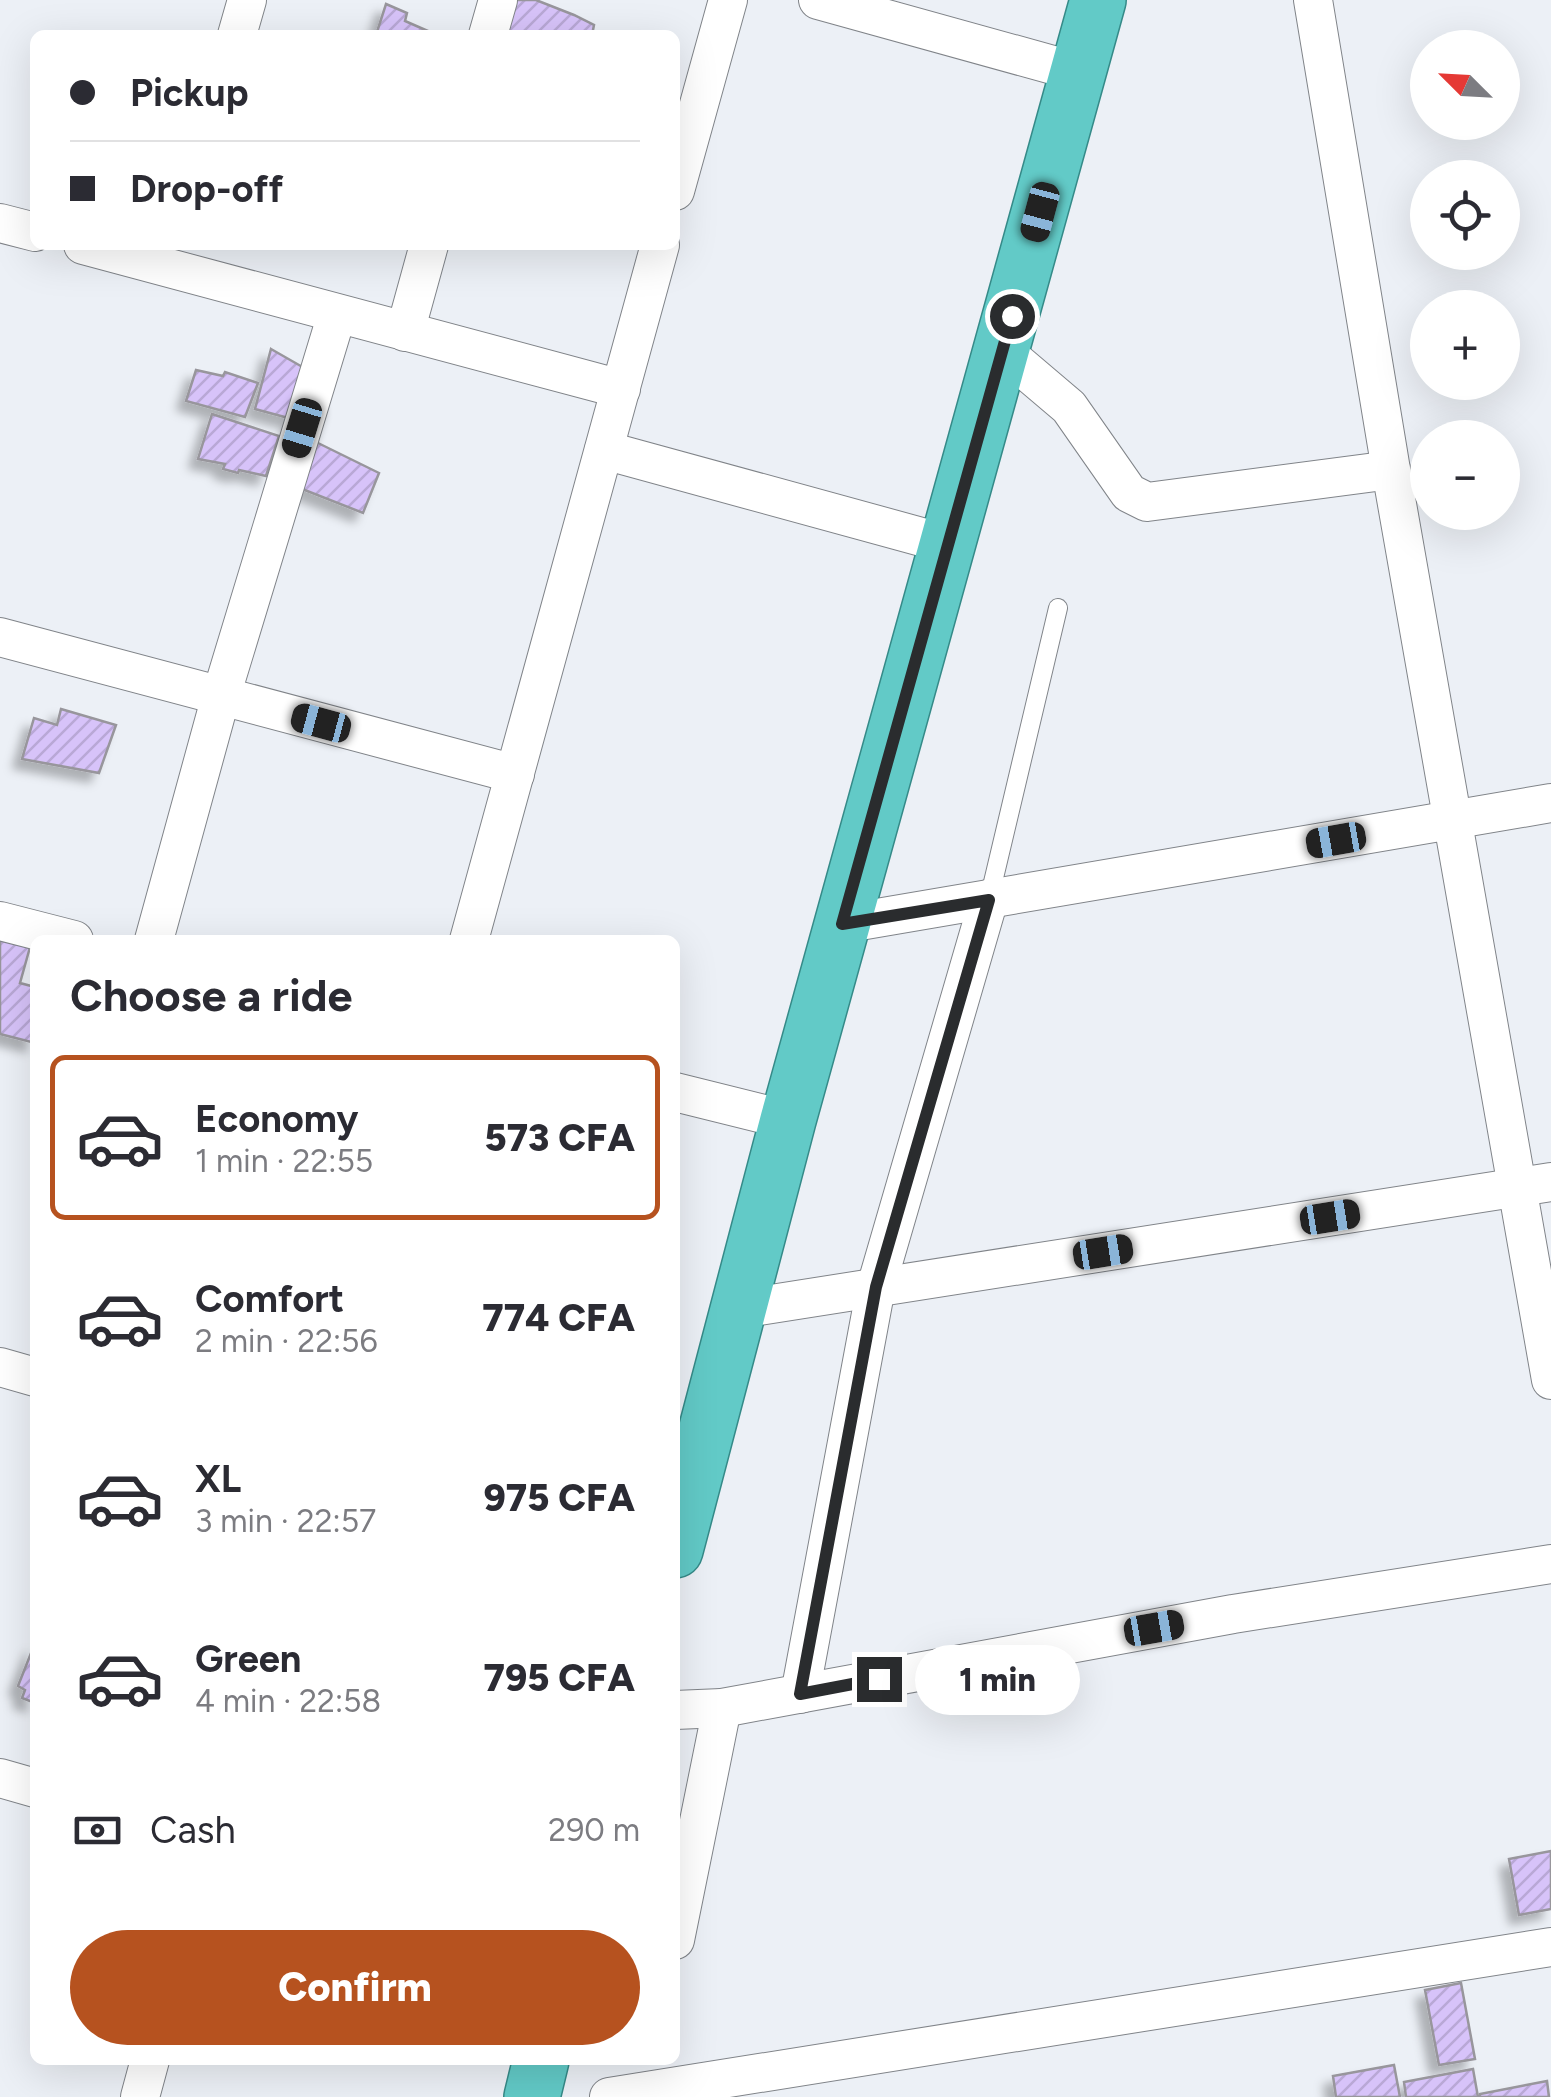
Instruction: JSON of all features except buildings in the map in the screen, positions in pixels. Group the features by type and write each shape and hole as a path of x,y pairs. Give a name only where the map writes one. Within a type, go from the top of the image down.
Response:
{"highway":[{"path":"680,1531 788,1120 1098,0"},
{"path":"532,2097 539,2065"}],"street":[{"path":"238,30 247,0"},
{"path":"489,30 498,0"},
{"path":"680,173 728,0"},
{"path":"818,0 1078,72"},
{"path":"1313,0 1452,821 1535,1185 1551,1380"},
{"path":"0,222 30,231"},
{"path":"120,250 173,257 337,314 620,389"},
{"path":"405,332 428,250"},
{"path":"470,935 659,250"},
{"path":"155,935 221,696 337,314"},
{"path":"1003,351 1068,407 1129,493 1147,502 1390,470"},
{"path":"604,450 946,544"},
{"path":"0,637 515,774"},
{"path":"842,924 1551,802"},
{"path":"800,1694 876,1287 989,900"},
{"path":"0,921 55,935"},
{"path":"680,1093 788,1120"},
{"path":"739,1308 1535,1185"},
{"path":"0,1367 30,1375"},
{"path":"680,1710 722,1708 1233,1614 1551,1564"},
{"path":"680,1915 722,1708"},
{"path":"0,1778 30,1787"},
{"path":"637,2086 1551,1947"},
{"path":"140,2097 149,2065"}],"lane":[{"path":"989,900 1058,608"}],"route":[{"path":"879,1679 800,1694 876,1287 989,900 842,924 1012,316"}]}
